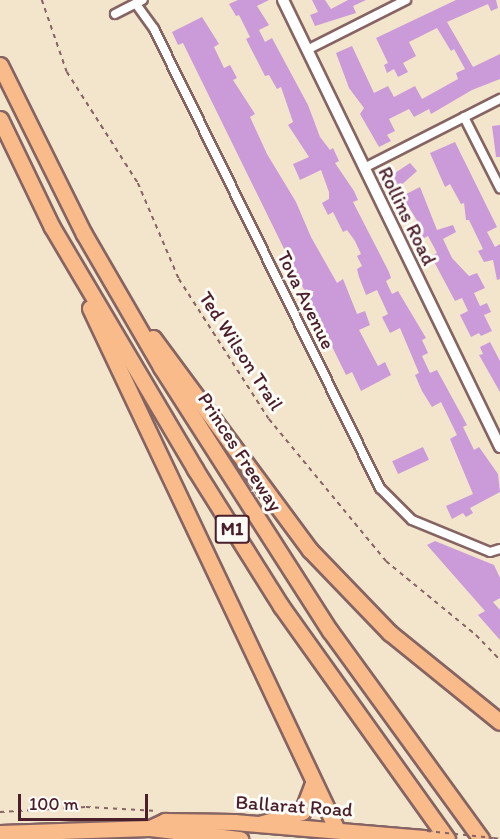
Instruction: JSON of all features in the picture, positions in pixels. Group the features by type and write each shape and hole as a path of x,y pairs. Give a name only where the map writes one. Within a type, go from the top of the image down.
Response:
{"highway":[{"name":"Princes Freeway","path":"0,65 112,282 161,367 330,631 487,838"},
{"name":"M1","path":"0,118 52,227 246,550 351,708 447,839"},
{"path":"52,227 313,784 330,834"},
{"path":"112,282 310,550 390,633 500,722"},
{"path":"474,702 500,729"},
{"path":"259,824 302,812 313,784"},
{"name":"Ballarat Road","path":"150,828 165,821 259,824 330,834 432,836"},
{"name":"Ballarat Road","path":"0,833 150,828 240,839"}],"street":[{"name":"Rollins Road","path":"283,0 500,447"},
{"path":"307,50 406,0"},
{"path":"115,14 139,2"},
{"name":"Tova Avenue","path":"139,2 380,488 412,520 490,552 500,549"},
{"path":"364,168 500,99"},
{"path":"464,117 500,188"}],"path":[{"name":"Ted Wilson Trail","path":"42,0 67,72 138,183 179,279 269,419 386,561 476,634 500,660"},
{"path":"0,812 86,807 166,811"},
{"path":"432,836 500,839"}],"building":[{"path":"238,0 269,0 257,6 269,25 259,30 265,42 272,38 308,105 320,137 330,150 333,148 339,161 335,163 354,191 358,200 353,202 389,272 391,278 386,281 392,294 398,291 426,338 422,340 428,353 422,356 430,373 437,370 467,425 463,427 474,450 479,447 498,474 500,492 470,508 473,513 466,517 463,513 452,519 446,506 473,494 450,439 457,435 441,402 432,407 422,391 415,375 419,373 400,328 390,333 382,317 388,314 377,290 366,295 357,269 362,266 357,256 361,254 355,241 347,230 343,232 333,212 328,215 322,203 329,199 329,192 321,170 300,180 293,164 309,157 288,125 293,122 281,87 277,89 269,75 265,76 246,39 250,37 239,15 236,16 229,4"},
{"path":"312,0 325,0 331,9 348,0 366,0 353,6 356,13 315,26 310,15 318,12"},
{"path":"456,0 496,0 498,8 491,11 488,4 447,22 473,67 500,54 500,79 472,90 431,114 429,109 414,117 409,109 389,119 395,131 387,135 391,141 379,147 360,114 364,108 349,88 336,53 352,46 374,93 388,86 394,97 415,86 422,99 458,79 456,73 465,69 454,49 451,51 437,28 409,42 416,56 403,63 408,72 398,77 394,69 387,73 384,65 388,63 376,38"},
{"path":"202,17 219,44 214,47 224,68 230,65 237,78 233,80 255,114 250,117 267,154 296,202 311,237 337,283 343,279 357,314 365,311 370,325 359,330 378,366 385,362 391,375 361,391 352,372 346,375 183,43 178,45 172,32"},
{"path":"500,125 500,157 496,157 492,126"},
{"path":"455,142 497,227 487,232 495,247 500,244 500,279 497,280 493,260 484,262 478,251 483,249 469,220 466,220 464,203 461,204 450,184 445,187 430,153"},
{"path":"410,163 417,171 398,188 392,175"},
{"path":"420,187 437,230 453,225 456,232 443,239 452,258 469,276 477,273 485,288 474,293 480,306 487,303 491,312 484,315 492,331 481,336 479,333 471,337 460,315 468,311 462,298 455,301 431,256 437,253 428,236 422,239 417,228 421,227 402,196"},
{"path":"490,342 500,361 500,392 479,355 483,354 480,347"},
{"path":"423,447 429,460 398,474 392,461"},
{"path":"435,541 494,565 500,578 500,598 493,602 500,610 500,640 478,615 485,611 427,545"}]}
